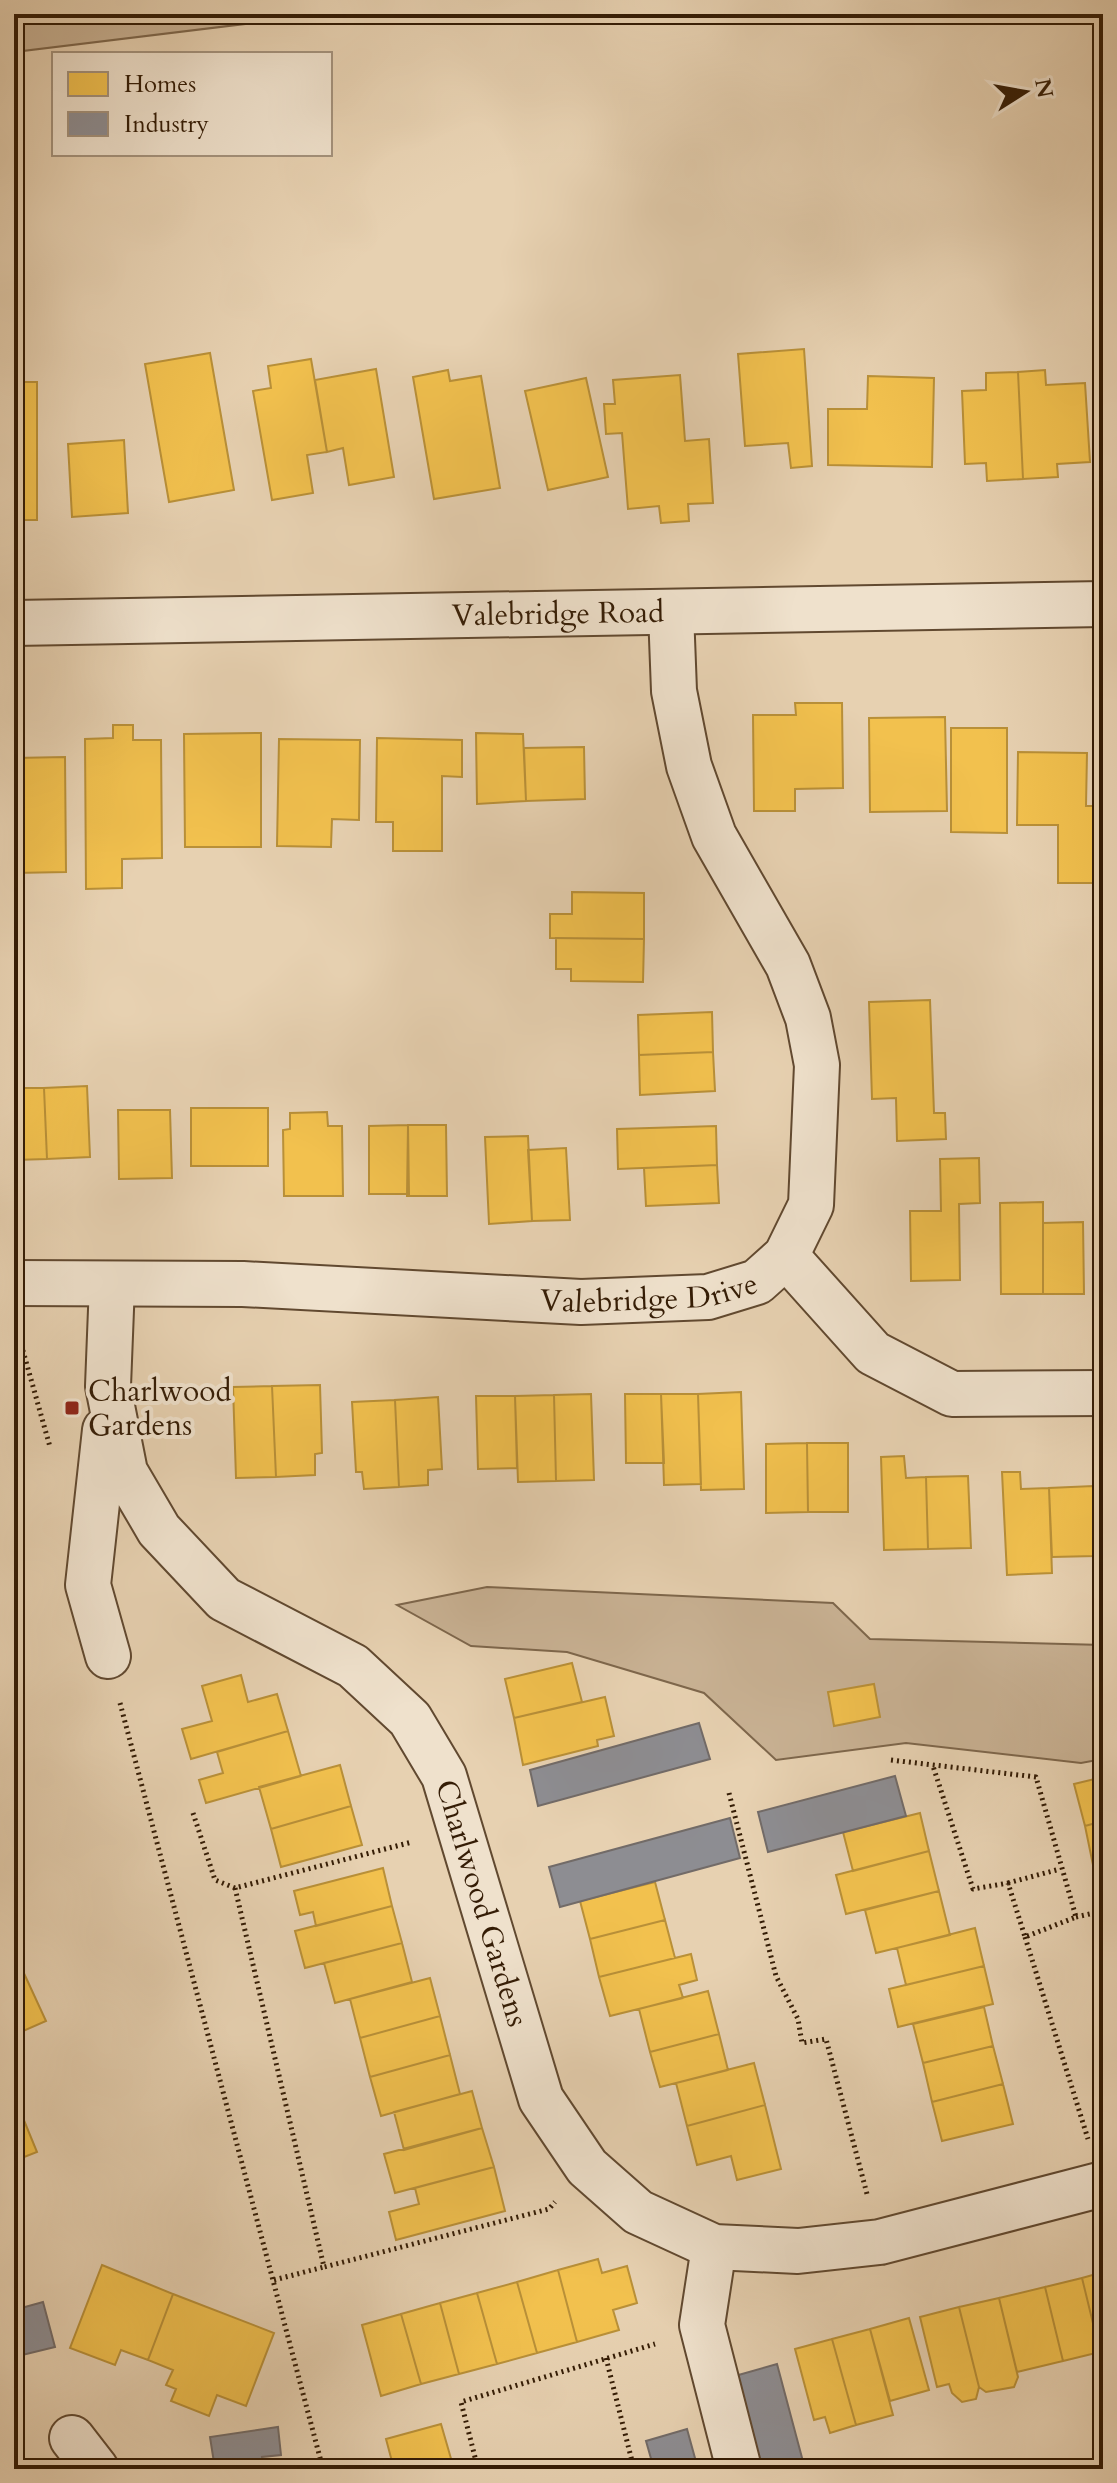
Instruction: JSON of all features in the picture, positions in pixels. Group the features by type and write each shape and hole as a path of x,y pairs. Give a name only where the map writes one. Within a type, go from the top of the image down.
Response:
{"street":[{"name":"Valebridge Road","path":"14,623 1103,604"},
{"name":"Valebridge Drive","path":"14,1283 243,1284 581,1302 708,1297 757,1282 786,1256 811,1205 817,1065 808,1018 788,965 714,836 689,766 674,691 671,612"},
{"path":"786,1256 873,1353 952,1394 1103,1393"},
{"name":"Charlwood Gardens","path":"112,1284 108,1386 125,1472 159,1530 224,1599 353,1666 410,1719 444,1776 541,2099 587,2167 638,2212 714,2247 798,2251 880,2242 1103,2184"},
{"path":"108,1386 88,1585 108,1656"},
{"path":"714,2247 702,2325 739,2469"}],"path":[{"path":"108,1656 323,2469"},
{"path":"891,1760 1036,1777 1076,1917"},
{"path":"933,1766 973,1889 1060,1869"},
{"path":"729,1793 776,1976 798,2019 802,2043 826,2039 880,2242"},
{"path":"193,1813 215,1880 235,1888 459,1830"},
{"path":"1008,1883 1103,2184"},
{"path":"235,1888 324,2267"},
{"path":"1025,1937 1076,1917 1103,1911"},
{"path":"274,2280 549,2209 587,2167"},
{"path":"478,2469 461,2402 606,2358 634,2469"}],"shaded area":[{"path":"14,14 327,14 14,52"},
{"path":"487,1587 833,1603 870,1639 1103,1645 1103,1759 1081,1763 906,1743 776,1760 704,1693 567,1652 471,1646 397,1605"}],"building: Homes":[{"path":"804,349 812,466 791,468 788,443 745,446 738,354"},
{"path":"210,353 234,490 169,502 145,364"},
{"path":"311,359 327,452 307,455 313,493 272,500 253,391 271,388 268,366"},
{"path":"376,369 394,477 349,485 343,448 327,452 315,380"},
{"path":"448,370 450,381 481,376 500,488 434,499 413,377"},
{"path":"1045,370 1046,385 1085,383 1090,462 1057,464 1058,477 1023,479 1018,372"},
{"path":"1018,372 1023,479 987,481 986,463 965,464 962,391 986,390 986,373"},
{"path":"680,375 685,441 709,439 713,503 688,504 689,521 661,523 659,506 628,509 622,433 606,434 604,404 615,404 613,380"},
{"path":"868,376 934,378 932,467 828,465 828,409 867,409"},
{"path":"586,378 608,477 548,490 525,391"},
{"path":"14,382 37,382 37,520 14,520"},
{"path":"124,440 128,513 72,517 68,444"},
{"path":"795,703 842,703 843,788 795,789 795,811 754,811 753,715 796,715"},
{"path":"945,717 947,811 870,812 869,718"},
{"path":"113,725 133,725 133,740 161,740 162,858 122,859 122,888 86,889 85,739 113,738"},
{"path":"951,728 1007,728 1007,833 951,832"},
{"path":"261,733 261,847 185,847 184,734"},
{"path":"476,733 523,734 526,801 477,804"},
{"path":"377,738 462,740 462,777 442,776 442,851 393,851 393,822 376,822"},
{"path":"279,739 360,740 359,820 332,819 331,847 277,846"},
{"path":"584,747 585,799 526,801 524,748"},
{"path":"1018,752 1087,753 1086,806 1103,806 1103,883 1058,883 1058,825 1017,825"},
{"path":"65,757 66,872 14,873 14,758"},
{"path":"572,892 644,893 644,939 550,938 550,914 572,914"},
{"path":"556,938 644,939 643,982 571,981 571,969 556,969"},
{"path":"930,1000 934,1113 945,1113 946,1139 897,1141 896,1098 872,1099 869,1002"},
{"path":"712,1012 713,1052 639,1055 638,1015"},
{"path":"713,1052 715,1091 640,1095 639,1055"},
{"path":"87,1086 90,1157 47,1159 44,1088"},
{"path":"14,1088 44,1088 47,1159 14,1160"},
{"path":"191,1108 268,1108 268,1166 191,1166"},
{"path":"118,1110 170,1110 172,1178 119,1179"},
{"path":"327,1112 328,1126 342,1126 343,1196 284,1196 283,1130 290,1129 290,1113"},
{"path":"408,1125 446,1125 447,1196 407,1196"},
{"path":"408,1125 409,1194 369,1194 369,1126"},
{"path":"716,1126 717,1165 618,1169 617,1129"},
{"path":"528,1136 532,1221 489,1224 485,1137"},
{"path":"566,1148 570,1220 532,1221 528,1150"},
{"path":"979,1158 980,1203 959,1204 960,1280 911,1281 910,1211 941,1211 940,1159"},
{"path":"717,1165 719,1203 646,1206 644,1168"},
{"path":"1043,1202 1043,1294 1001,1294 1000,1203"},
{"path":"1083,1222 1084,1294 1043,1294 1043,1223"},
{"path":"320,1385 322,1453 315,1454 315,1475 276,1477 272,1386"},
{"path":"272,1386 276,1477 236,1478 233,1387"},
{"path":"741,1392 744,1489 701,1490 698,1394"},
{"path":"591,1394 594,1480 556,1481 554,1395"},
{"path":"625,1394 661,1394 664,1463 626,1463"},
{"path":"661,1394 698,1394 701,1484 664,1485"},
{"path":"554,1395 556,1481 518,1482 515,1396"},
{"path":"476,1396 515,1396 517,1468 478,1469"},
{"path":"438,1397 442,1469 428,1470 428,1485 399,1487 395,1400"},
{"path":"395,1400 399,1487 364,1489 362,1472 356,1472 352,1402"},
{"path":"807,1443 848,1443 848,1512 808,1512"},
{"path":"807,1443 808,1512 766,1513 766,1444"},
{"path":"904,1456 906,1478 926,1477 928,1549 884,1550 881,1457"},
{"path":"1002,1472 1020,1472 1021,1489 1049,1488 1052,1573 1007,1575"},
{"path":"968,1476 971,1548 928,1549 926,1477"},
{"path":"1093,1486 1095,1556 1052,1557 1049,1488"},
{"path":"572,1663 582,1702 514,1718 505,1679"},
{"path":"241,1675 248,1702 277,1694 288,1731 191,1759 182,1729 212,1721 202,1686"},
{"path":"874,1684 880,1717 834,1726 828,1692"},
{"path":"605,1697 614,1736 597,1740 598,1746 523,1765 514,1718"},
{"path":"288,1731 301,1776 206,1803 199,1780 223,1773 217,1752"},
{"path":"340,1765 351,1806 271,1829 259,1787"},
{"path":"1103,1777 1103,1821 1085,1826 1074,1784"},
{"path":"351,1806 362,1845 281,1867 271,1829"},
{"path":"920,1813 929,1851 853,1871 843,1832"},
{"path":"1103,1821 1103,1862 1093,1865 1085,1826"},
{"path":"929,1851 939,1891 846,1914 836,1875"},
{"path":"1103,1862 1103,1899 1102,1899 1093,1865"},
{"path":"383,1868 392,1906 316,1926 313,1912 300,1915 294,1891"},
{"path":"655,1882 665,1920 590,1939 580,1901"},
{"path":"939,1891 950,1935 876,1953 865,1910"},
{"path":"392,1906 402,1943 305,1968 295,1931"},
{"path":"665,1920 675,1958 599,1977 590,1939"},
{"path":"975,1928 984,1966 906,1985 897,1948"},
{"path":"402,1943 412,1982 335,2003 324,1963"},
{"path":"691,1954 697,1980 679,1985 683,1998 610,2016 599,1977"},
{"path":"984,1966 993,2004 898,2027 889,1989"},
{"path":"22,1969 46,2021 14,2035 14,1973"},
{"path":"430,1978 440,2016 360,2038 350,1999"},
{"path":"708,1991 719,2034 650,2052 639,2009"},
{"path":"984,2007 993,2046 923,2063 913,2024"},
{"path":"440,2016 450,2055 370,2077 360,2038"},
{"path":"719,2034 728,2070 660,2087 650,2052"},
{"path":"993,2046 1003,2084 932,2102 923,2063"},
{"path":"450,2055 460,2094 381,2116 370,2077"},
{"path":"754,2063 765,2105 687,2126 676,2083"},
{"path":"1003,2084 1013,2124 942,2141 932,2102"},
{"path":"472,2091 482,2128 404,2150 394,2112"},
{"path":"14,2096 37,2152 14,2161"},
{"path":"765,2105 781,2169 737,2180 731,2156 697,2165 687,2126"},
{"path":"482,2128 494,2167 395,2193 384,2154"},
{"path":"494,2167 505,2211 396,2240 389,2212 419,2204 415,2188"},
{"path":"598,2259 602,2273 627,2266 637,2303 613,2310 619,2330 577,2342 558,2270"},
{"path":"102,2265 173,2294 148,2360 121,2350 115,2365 70,2348"},
{"path":"558,2270 577,2342 537,2353 517,2282"},
{"path":"1103,2272 1103,2351 1100,2352 1082,2278"},
{"path":"1082,2278 1100,2352 1063,2361 1045,2287"},
{"path":"517,2282 537,2353 497,2364 477,2293"},
{"path":"1045,2287 1063,2361 1017,2372 999,2298"},
{"path":"477,2293 497,2364 459,2374 440,2303"},
{"path":"173,2294 274,2333 246,2406 217,2395 209,2416 171,2401 176,2389 166,2385 173,2370 148,2360"},
{"path":"999,2298 1018,2377 1014,2387 986,2392 979,2387 959,2307"},
{"path":"440,2303 459,2374 421,2384 401,2314"},
{"path":"959,2307 979,2387 976,2399 962,2402 952,2393 949,2384 937,2387 920,2317"},
{"path":"401,2314 421,2384 381,2396 362,2325"},
{"path":"909,2318 929,2390 890,2401 870,2329"},
{"path":"870,2329 893,2415 856,2425 832,2339"},
{"path":"832,2339 856,2425 830,2433 825,2417 814,2420 795,2349"},
{"path":"441,2424 454,2469 394,2469 386,2439"}],"building: Industry":[{"path":"699,1723 710,1759 538,1806 530,1770"},
{"path":"895,1776 906,1816 768,1852 758,1812"},
{"path":"730,1818 740,1858 560,1907 549,1867"},
{"path":"43,2302 55,2347 14,2357 14,2310"},
{"path":"777,2364 805,2469 761,2469 735,2376"},
{"path":"278,2427 281,2455 262,2457 263,2469 215,2469 210,2437"},
{"path":"687,2429 698,2469 654,2469 646,2441"}],"place":[{"name":"Charlwood Gardens","path":"72,1408"}]}
